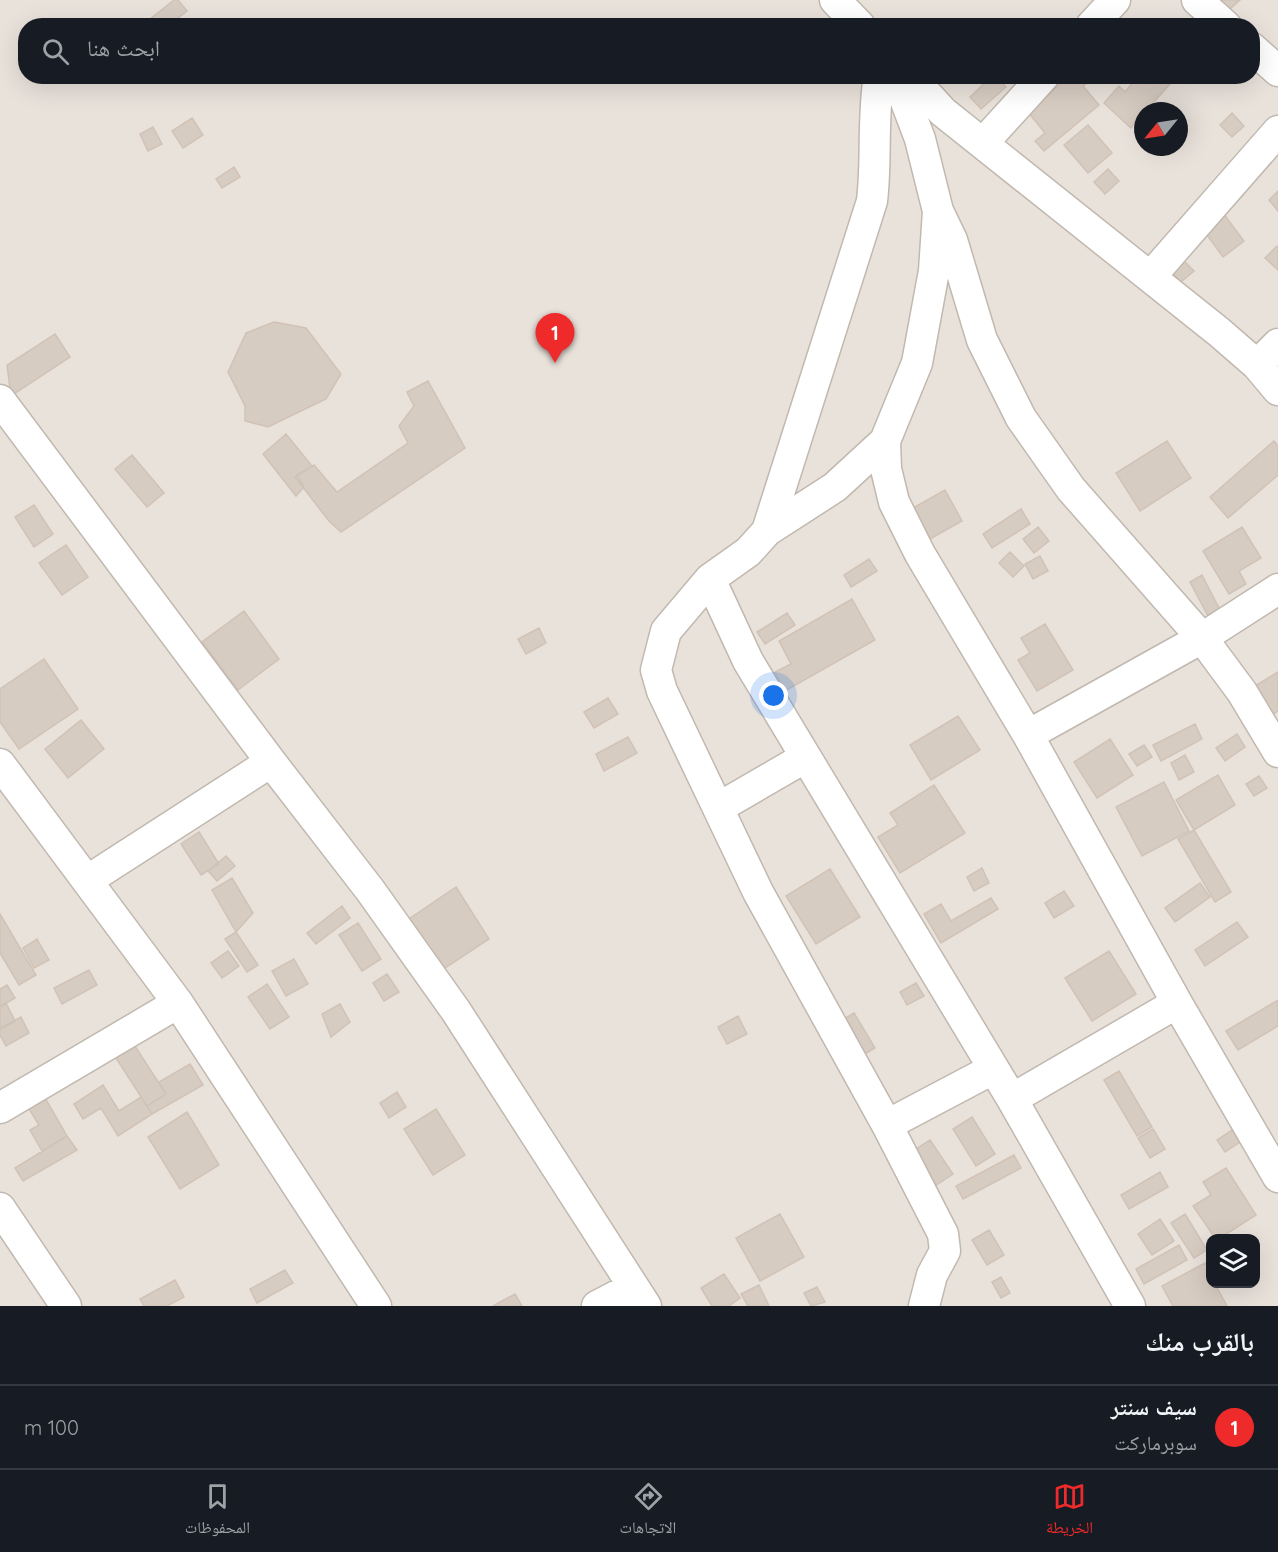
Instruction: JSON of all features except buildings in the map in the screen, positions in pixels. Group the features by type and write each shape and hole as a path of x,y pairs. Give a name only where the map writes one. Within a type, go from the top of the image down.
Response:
{"street":[{"path":"835,0 852,18"},
{"path":"1098,18 1115,0"},
{"path":"1197,0 1217,18"},
{"path":"1260,55 1278,71"},
{"path":"767,531 872,201 875,177 873,116 878,84"},
{"path":"900,84 920,140 938,211 952,240 982,340 1021,418 1071,489 1202,638 1242,692 1278,752"},
{"path":"918,84 944,112 1150,276 1257,365 1278,390"},
{"path":"983,142 1037,84"},
{"path":"1150,276 1278,131"},
{"path":"938,211 934,271 917,363 885,441 886,469 894,502 920,554 1028,735 1177,1004 1278,1177"},
{"path":"1257,365 1278,344"},
{"path":"0,400 271,762 370,890 456,1011 640,1296 597,1306"},
{"path":"885,441 836,487 767,531 748,552 710,579 666,631 656,670 662,691 758,892 887,1125 945,1240 945,1251 932,1275 924,1306"},
{"path":"710,579 748,661 1012,1099 1130,1306"},
{"path":"1028,735 1202,638 1278,589"},
{"path":"718,808 806,757"},
{"path":"88,880 271,762"},
{"path":"0,764 178,1003 376,1306"},
{"path":"0,1108 178,1003"},
{"path":"1012,1099 1177,1004"},
{"path":"887,1125 993,1069"},
{"path":"0,1208 66,1306"}],"shaded area":[{"path":"0,0 1278,0 1278,1306 0,1306"}],"place":[{"name":"سيف سنتر","path":"555,363"}]}
